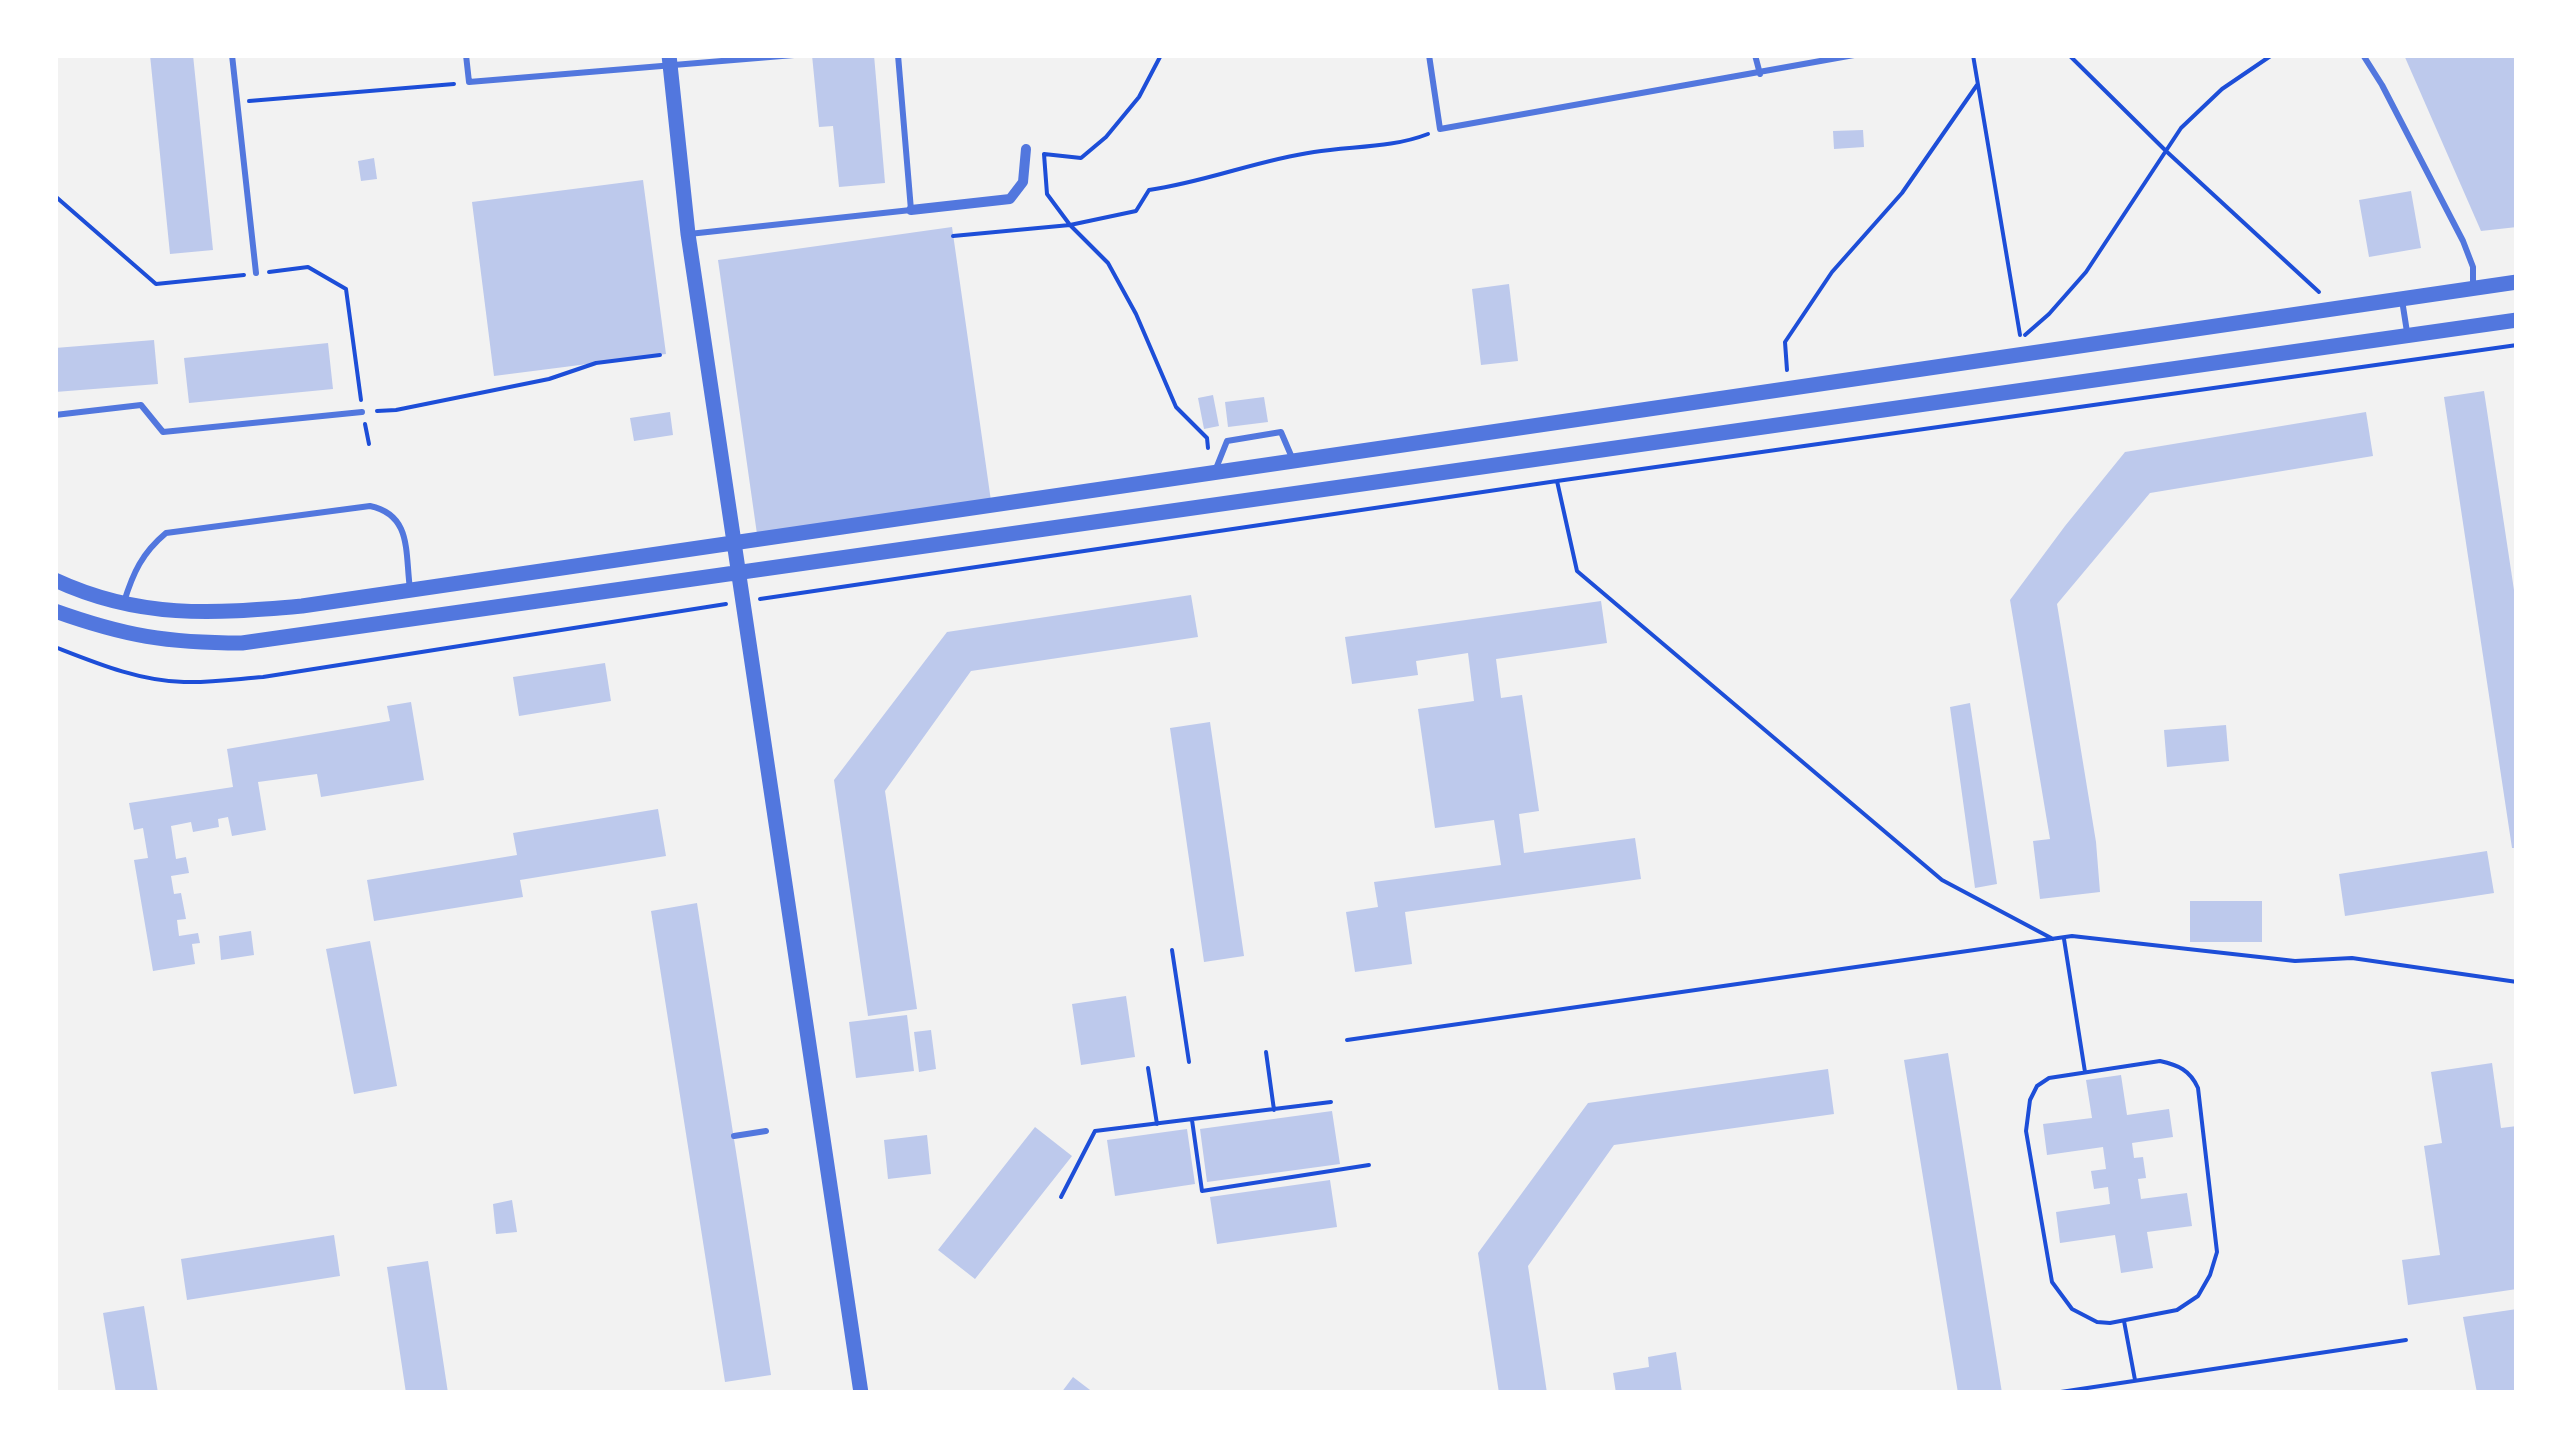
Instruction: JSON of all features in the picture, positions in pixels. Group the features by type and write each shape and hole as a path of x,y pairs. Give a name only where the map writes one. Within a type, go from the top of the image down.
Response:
{"street":[{"path":"668,60 688,234 861,1393"},
{"path":"911,210 1010,199 1023,182 1026,149"},
{"path":"55,580 79,591 158,610 212,614 302,606 2517,282"},
{"path":"55,611 110,630 176,643 242,643 2517,320"}],"lane":[{"path":"245,55 232,56 256,273"},
{"path":"466,55 469,82 668,60 794,55"},
{"path":"688,234 911,210 898,55"},
{"path":"1429,55 1440,129 1854,55"},
{"path":"1756,55 1760,74"},
{"path":"2363,55 2463,241 2472,268 2472,288"},
{"path":"2402,299 2408,335"},
{"path":"55,415 141,405 164,432 362,412"},
{"path":"1213,473 1227,441 1250,436 1282,432 1293,461"},
{"path":"124,602 134,570 149,547 166,533 370,506 387,510 401,523 410,590"},
{"path":"734,1136 766,1131"}],"path":[{"path":"1161,55 1139,97 1106,137 1081,158 1044,154 1047,194 1070,225 1108,263 1136,314 1176,406 1207,438 1213,473"},
{"path":"1972,55 2021,338 2049,314 2086,272 2181,128 2222,88 2272,55"},
{"path":"2069,55 2166,151 2338,308"},
{"path":"240,102 469,82"},
{"path":"1788,388 1785,342 1832,272 1902,193 1977,84"},
{"path":"954,236 1070,225 1136,211 1149,190 1192,184 1312,152 1412,140 1440,129"},
{"path":"55,196 156,284 308,267 346,289 369,444"},
{"path":"55,647 122,672 186,682 300,672 1557,480 2517,345"},
{"path":"362,412 396,410 549,380 596,363 660,354"},
{"path":"1552,456 1577,571 1942,880 2052,939"},
{"path":"2064,937 2085,1072"},
{"path":"1347,1040 2064,937 2295,961 2352,958 2517,982"},
{"path":"1172,950 1190,1062"},
{"path":"1266,1052 1274,1110"},
{"path":"2160,1061 2175,1064 2192,1075 2198,1088 2218,1252 2198,1296 2164,1315 2124,1321 2110,1323 2083,1316 2056,1291 2049,1271 2029,1149 2027,1114 2037,1086 2049,1078 2160,1061"},
{"path":"1148,1068 1157,1124"},
{"path":"1061,1197 1095,1131 1331,1102"},
{"path":"1192,1120 1202,1190 1369,1165"},
{"path":"2124,1321 2135,1381"},
{"path":"2054,1393 2406,1340"}],"building":[{"path":"150,55 193,55 213,250 170,254"},
{"path":"812,55 874,55 885,183 839,187 833,126 819,127"},
{"path":"2404,55 2517,55 2517,227 2481,231"},
{"path":"1863,130 1864,147 1834,149 1833,131"},
{"path":"374,158 377,179 361,181 358,161"},
{"path":"643,180 666,354 494,376 472,202"},
{"path":"2411,191 2421,248 2369,257 2359,200"},
{"path":"952,227 991,501 757,534 718,260"},
{"path":"1509,284 1518,361 1481,365 1472,289"},
{"path":"154,340 158,384 55,392 55,348"},
{"path":"328,343 333,389 189,403 184,358"},
{"path":"2484,391 2517,610 2517,848 2512,848 2444,397"},
{"path":"1213,395 1219,426 1204,429 1198,398"},
{"path":"1264,397 1268,422 1228,427 1225,402"},
{"path":"670,412 673,435 634,441 630,418"},
{"path":"2366,412 2373,456 2150,493 2057,604 2096,842 2100,892 2040,899 2033,841 2050,839 2010,600 2125,452"},
{"path":"1191,595 1198,637 971,671 885,791 917,1009 868,1016 834,780 947,632"},
{"path":"1601,601 1607,643 1496,659 1501,698 1522,695 1539,811 1519,814 1524,853 1635,838 1641,879 1405,912 1412,964 1355,972 1346,912 1378,907 1374,882 1501,865 1494,820 1435,828 1418,709 1474,701 1468,653 1416,661 1418,675 1352,684 1345,637"},
{"path":"605,663 611,701 519,716 513,677"},
{"path":"411,702 424,780 321,797 317,774 258,782 266,830 232,836 228,817 218,819 219,827 193,832 191,822 171,826 176,859 186,857 189,873 171,876 174,894 181,893 186,919 177,920 179,936 198,933 200,943 192,944 195,964 153,971 134,860 148,858 143,828 134,830 129,803 233,787 227,749 390,721 387,706"},
{"path":"1970,703 1997,884 1975,888 1950,707"},
{"path":"1210,722 1244,956 1204,962 1170,728"},
{"path":"2226,725 2229,761 2167,767 2164,730"},
{"path":"658,809 666,856 520,880 523,897 374,921 367,880 517,855 513,833"},
{"path":"2487,851 2494,893 2345,916 2339,874"},
{"path":"2190,901 2262,901 2262,942 2190,942"},
{"path":"697,903 771,1375 725,1382 651,911"},
{"path":"251,931 254,955 221,960 219,936"},
{"path":"370,941 397,1086 354,1094 326,949"},
{"path":"1126,996 1135,1057 1081,1065 1072,1004"},
{"path":"907,1015 914,1071 856,1078 849,1022"},
{"path":"931,1030 936,1069 919,1072 914,1032"},
{"path":"1948,1053 2002,1393 1958,1393 1904,1060"},
{"path":"2492,1063 2501,1128 2517,1126 2517,1289 2408,1305 2402,1260 2440,1255 2424,1146 2442,1143 2431,1072"},
{"path":"1828,1069 1834,1114 1614,1145 1528,1266 1547,1393 1499,1393 1478,1253 1588,1103"},
{"path":"2121,1075 2127,1115 2169,1109 2173,1137 2132,1143 2134,1158 2143,1157 2146,1178 2138,1179 2141,1199 2187,1193 2192,1226 2147,1232 2153,1268 2121,1273 2115,1235 2060,1243 2056,1212 2110,1204 2108,1187 2094,1189 2091,1171 2106,1169 2103,1147 2047,1155 2043,1124 2092,1118 2086,1080"},
{"path":"1332,1111 1340,1164 1207,1182 1200,1129"},
{"path":"1035,1127 1072,1156 975,1279 938,1250"},
{"path":"1187,1129 1195,1184 1115,1196 1107,1140"},
{"path":"927,1135 931,1174 888,1179 884,1140"},
{"path":"1330,1180 1337,1227 1217,1244 1210,1197"},
{"path":"512,1200 517,1232 496,1234 493,1204"},
{"path":"334,1235 340,1276 187,1300 181,1259"},
{"path":"428,1261 448,1393 406,1393 387,1267"},
{"path":"144,1306 158,1393 116,1393 103,1313"},
{"path":"2517,1309 2517,1393 2477,1393 2463,1317"},
{"path":"1676,1352 1682,1393 1616,1393 1613,1373 1649,1367 1648,1357"},
{"path":"1073,1377 1094,1393 1061,1393"}]}
